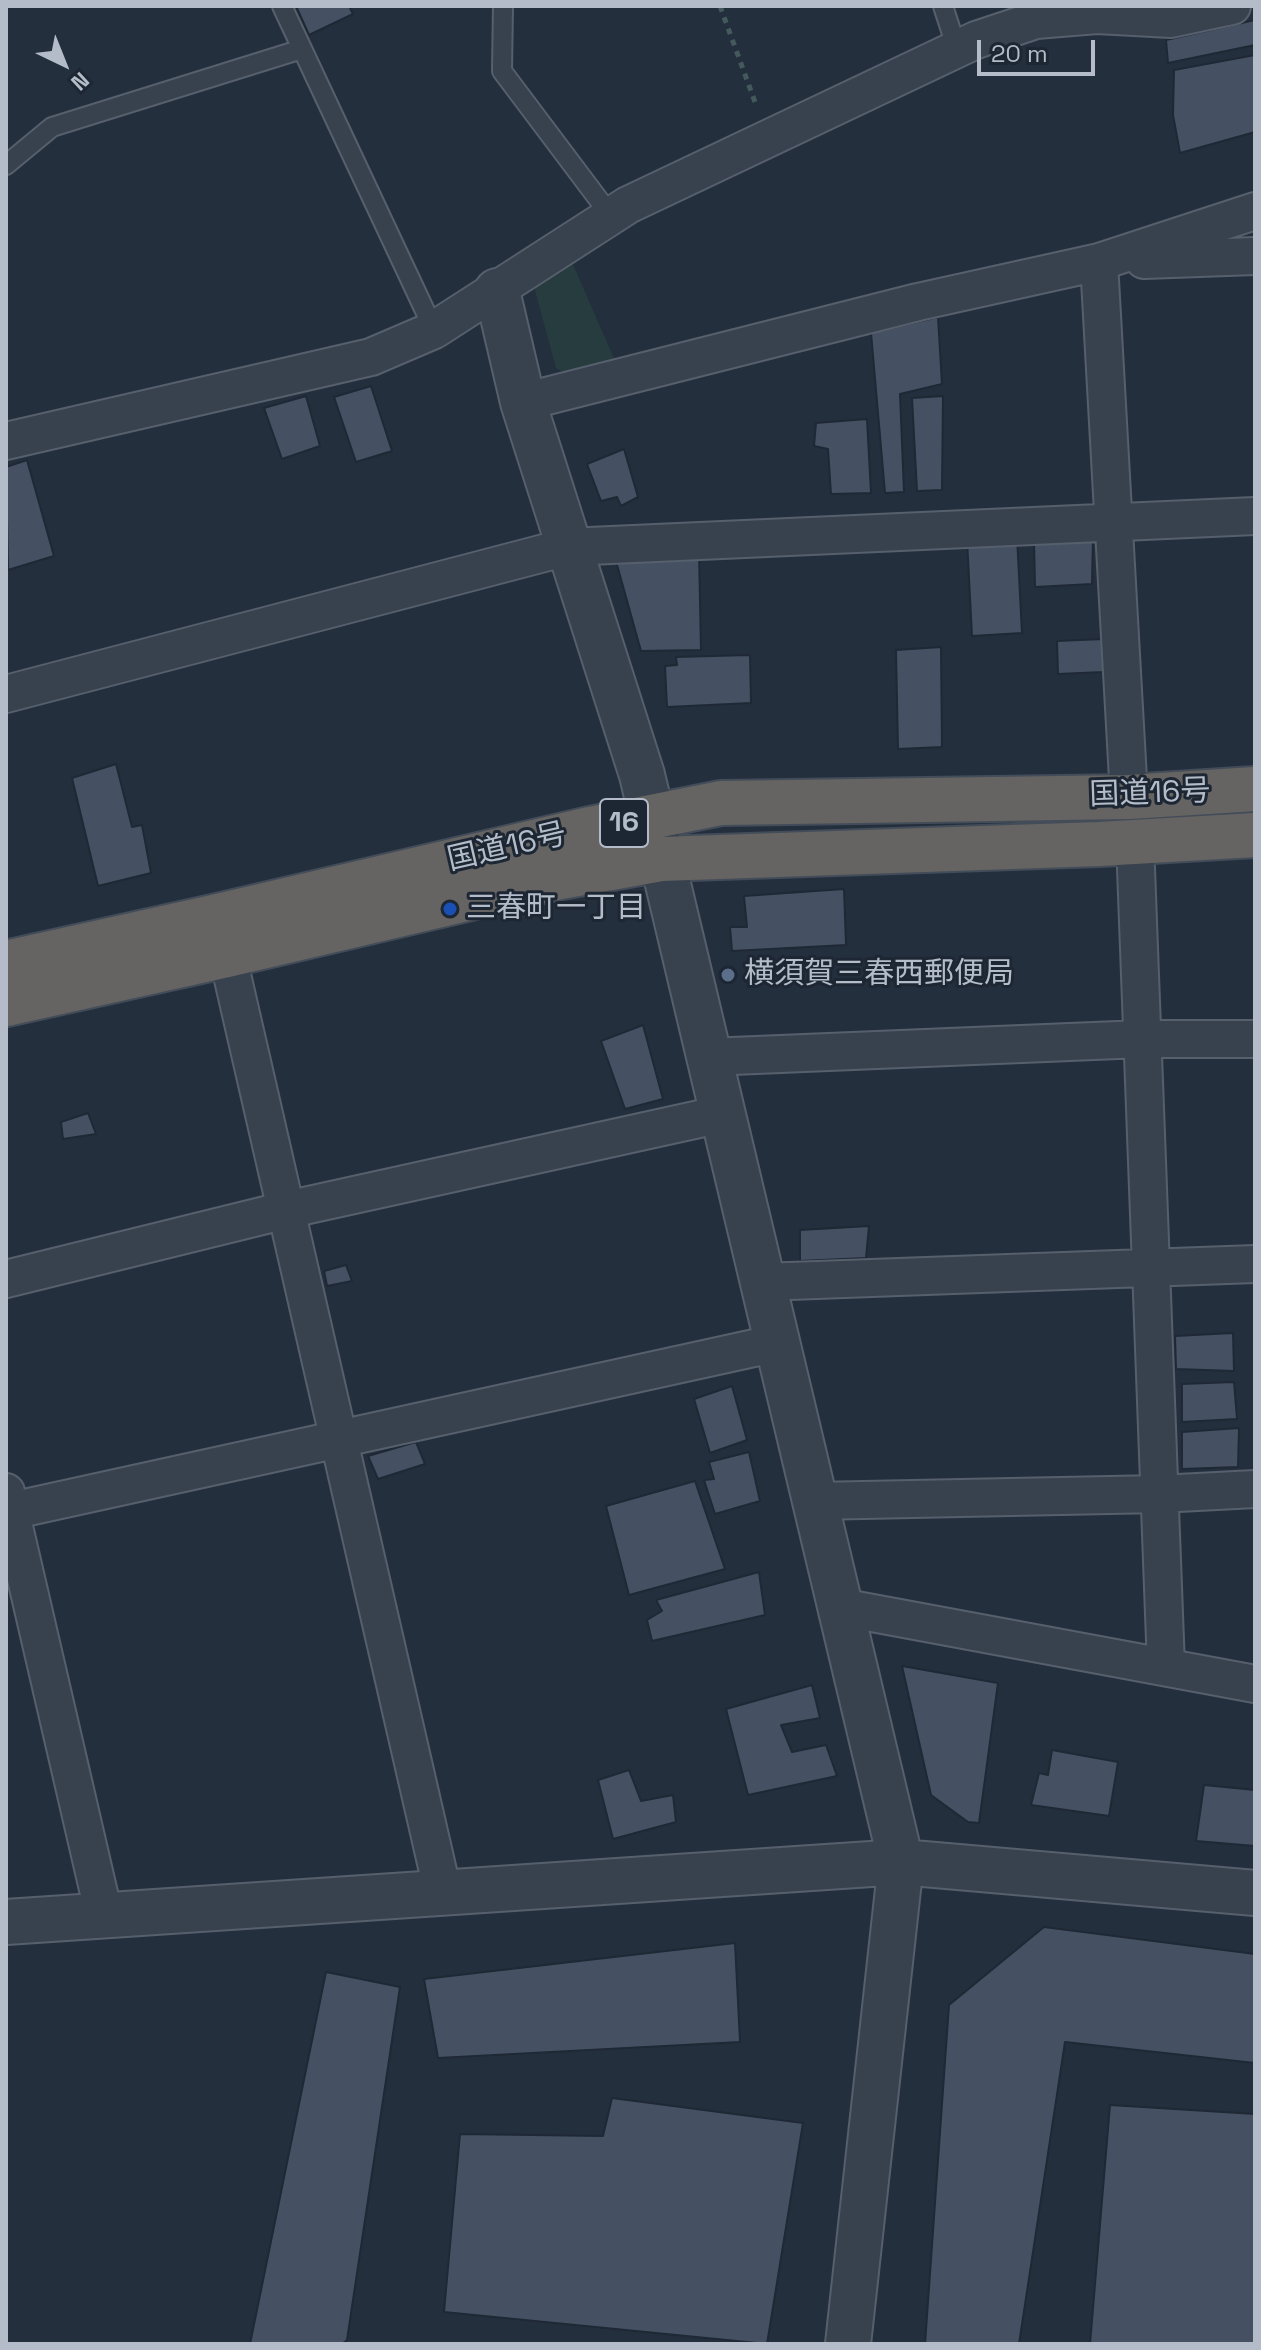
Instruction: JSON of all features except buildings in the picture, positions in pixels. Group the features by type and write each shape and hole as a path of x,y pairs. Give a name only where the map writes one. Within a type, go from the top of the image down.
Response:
{"highway":[{"name":"国道16号","path":"6,963 223,936 560,877 656,839 721,803 1129,797 1255,789"},
{"name":"国道16号","path":"656,839 1135,842 1255,835"},
{"name":"国道16号","path":"6,1004 223,936"}],"street":[{"path":"6,441 371,357 434,330 628,205 976,40 1036,20 1097,15 1171,19 1232,6"},
{"path":"523,402 918,302 1099,262 1255,211"},
{"path":"1099,262 1255,256"},
{"path":"1099,262 1129,797"},
{"path":"497,291 523,402 642,775 901,1862 848,2344"},
{"path":"6,694 567,547 1255,516"},
{"path":"1135,842 1166,1667"},
{"path":"223,936 443,1893"},
{"path":"708,1057 1142,1039 1255,1039"},
{"path":"6,1279 286,1210 722,1114"},
{"path":"762,1282 1255,1264"},
{"path":"104,1915 8,1505 338,1439 777,1343"},
{"path":"814,1501 1255,1489"},
{"path":"840,1607 1255,1684"},
{"path":"6,1922 901,1862 1255,1893"}],"lane":[{"path":"282,6 434,330"},
{"path":"503,6 502,71 611,216"},
{"path":"943,6 957,49"},
{"path":"6,165 52,127 302,49"}],"path":[{"path":"720,6 768,137"}],"green space":[{"path":"571,260 616,363 570,376 556,368 533,283"}],"place":[{"name":"三春町一丁目","path":"450,909"},
{"name":"横須賀三春西郵便局","path":"728,975"}]}
